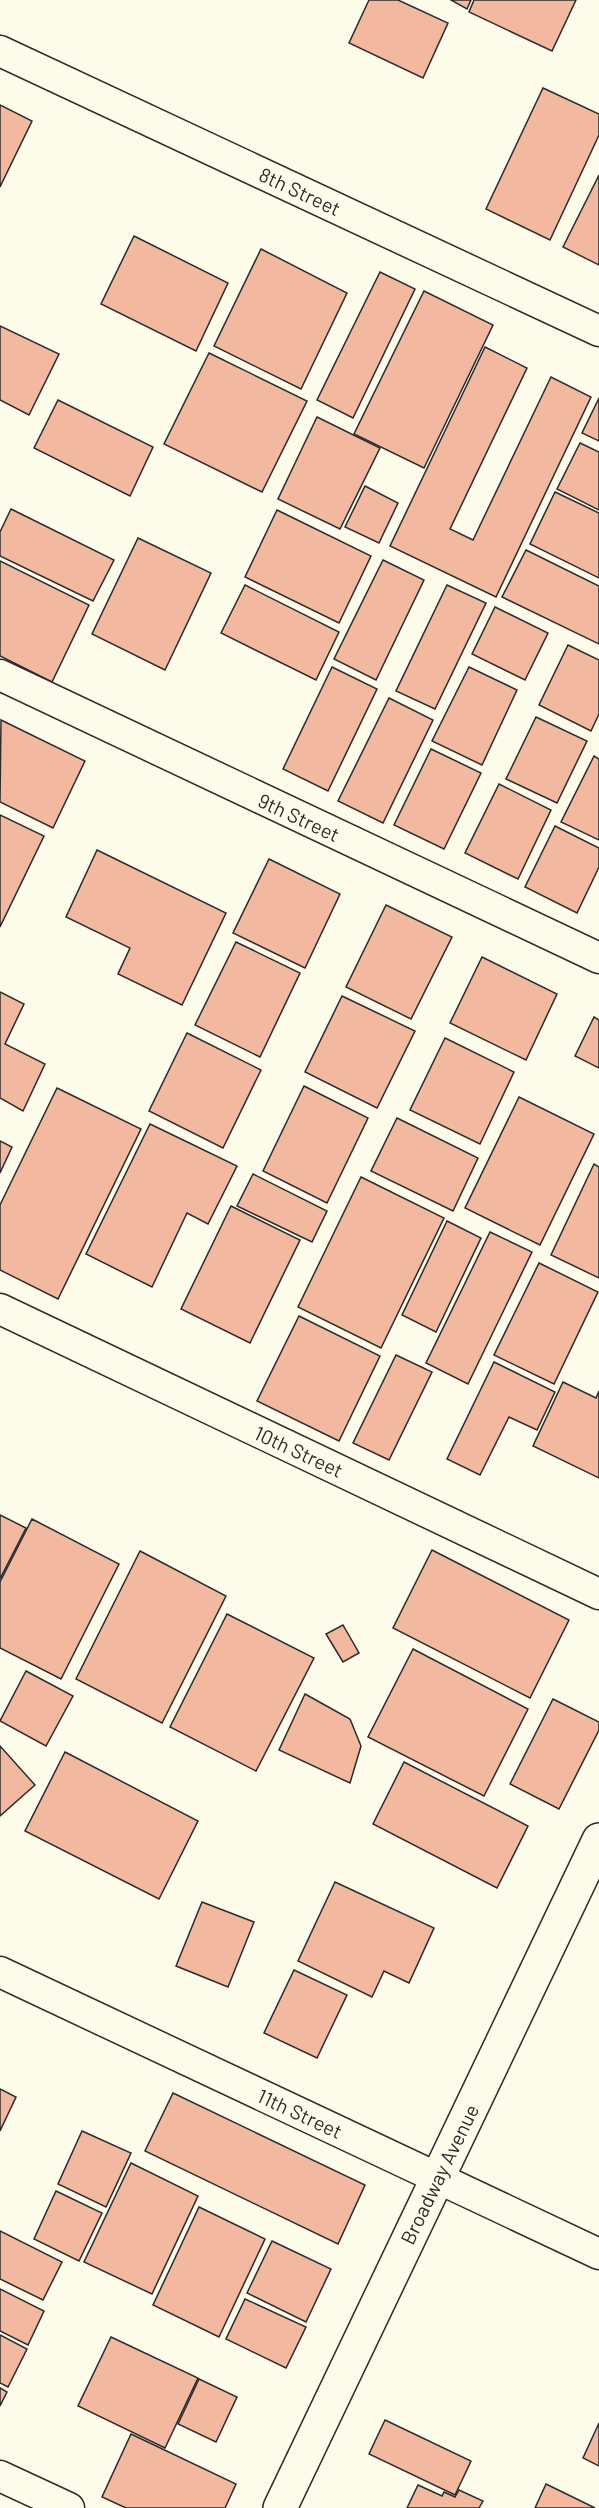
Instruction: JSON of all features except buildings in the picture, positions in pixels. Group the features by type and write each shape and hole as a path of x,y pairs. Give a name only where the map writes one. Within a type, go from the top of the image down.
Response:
{"street":[{"name":"8th Street","path":"0,51 599,331"},
{"name":"9th Street","path":"0,675 599,958"},
{"name":"10th Street","path":"0,1309 599,1594"},
{"name":"Broadway Avenue","path":"280,2508 599,1840"},
{"name":"11th Street","path":"0,1972 599,2254"},
{"path":"0,2476 69,2508"}]}
